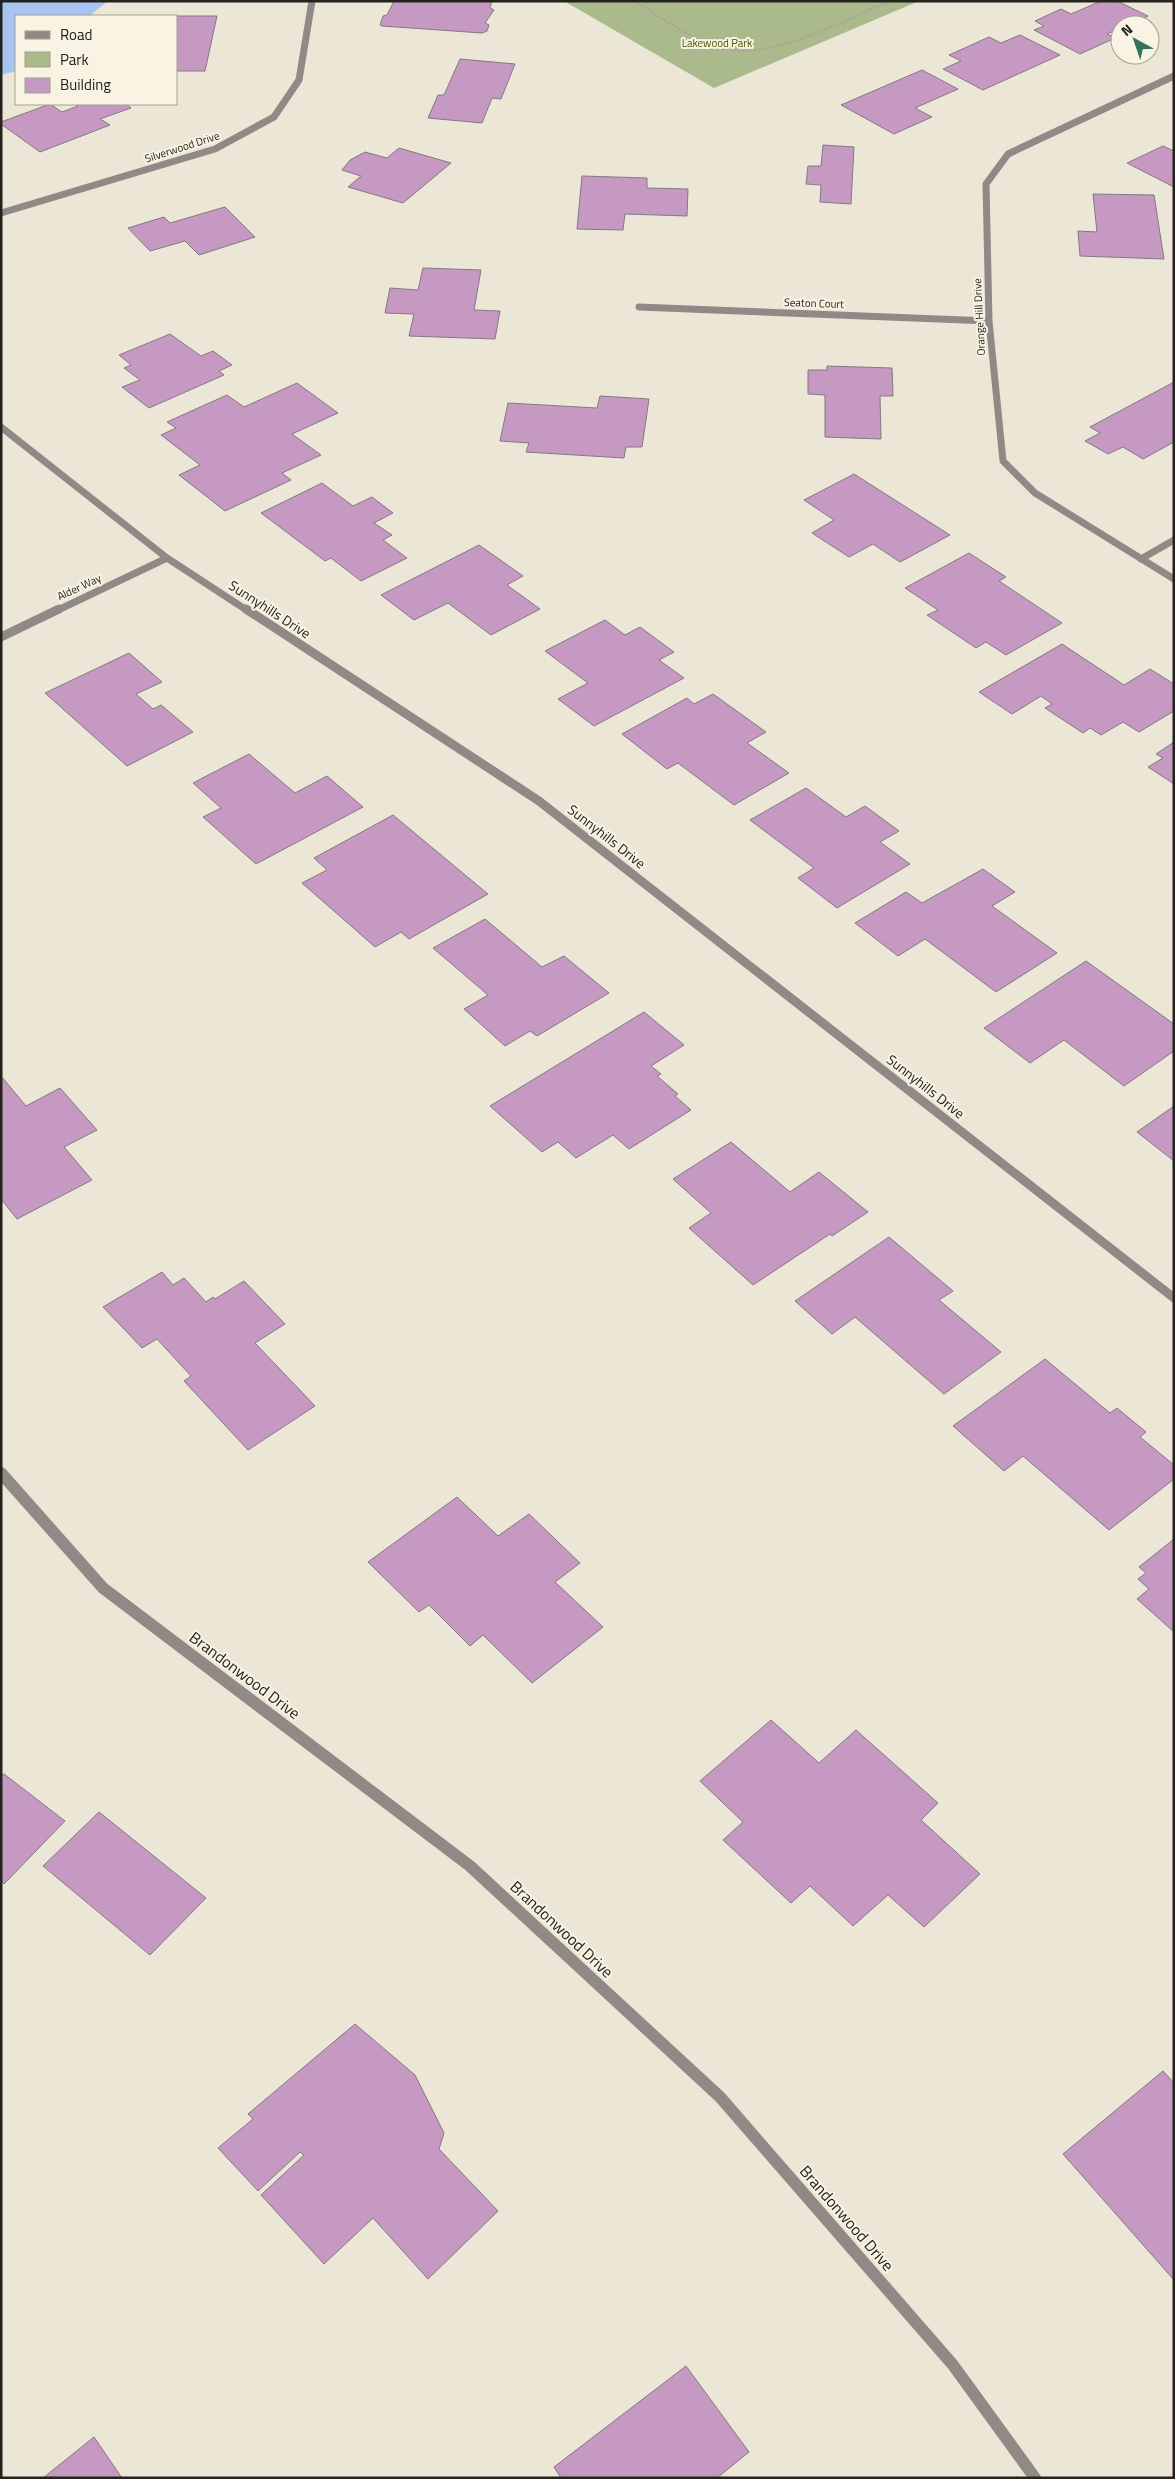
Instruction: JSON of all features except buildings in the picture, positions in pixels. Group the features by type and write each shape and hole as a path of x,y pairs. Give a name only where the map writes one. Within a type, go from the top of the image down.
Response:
{"street":[{"name":"Silverwood Drive","path":"1,213 215,150 274,117 299,80 312,1"},
{"name":"Orange Hill Drive","path":"1174,76 1008,154 986,184 989,321 1003,462 1035,493 1174,579"},
{"name":"Seaton Court","path":"639,307 989,321"},
{"name":"Sunnyhills Drive","path":"1,427 167,558 539,801 1174,1298"},
{"path":"1142,559 1174,540"},
{"name":"Alder Way","path":"1,637 167,558"},
{"name":"Brandonwood Drive","path":"1,1473 103,1588 470,1866 720,2097 953,2365 1035,2478"}],"path":[{"path":"634,1 713,45 729,51 776,46 890,1"}],"green space":[{"name":"Lakewood Park","path":"564,1 919,1 714,88"}],"water":[{"path":"1,1 108,1 90,15 15,15 15,71 1,75"}]}
